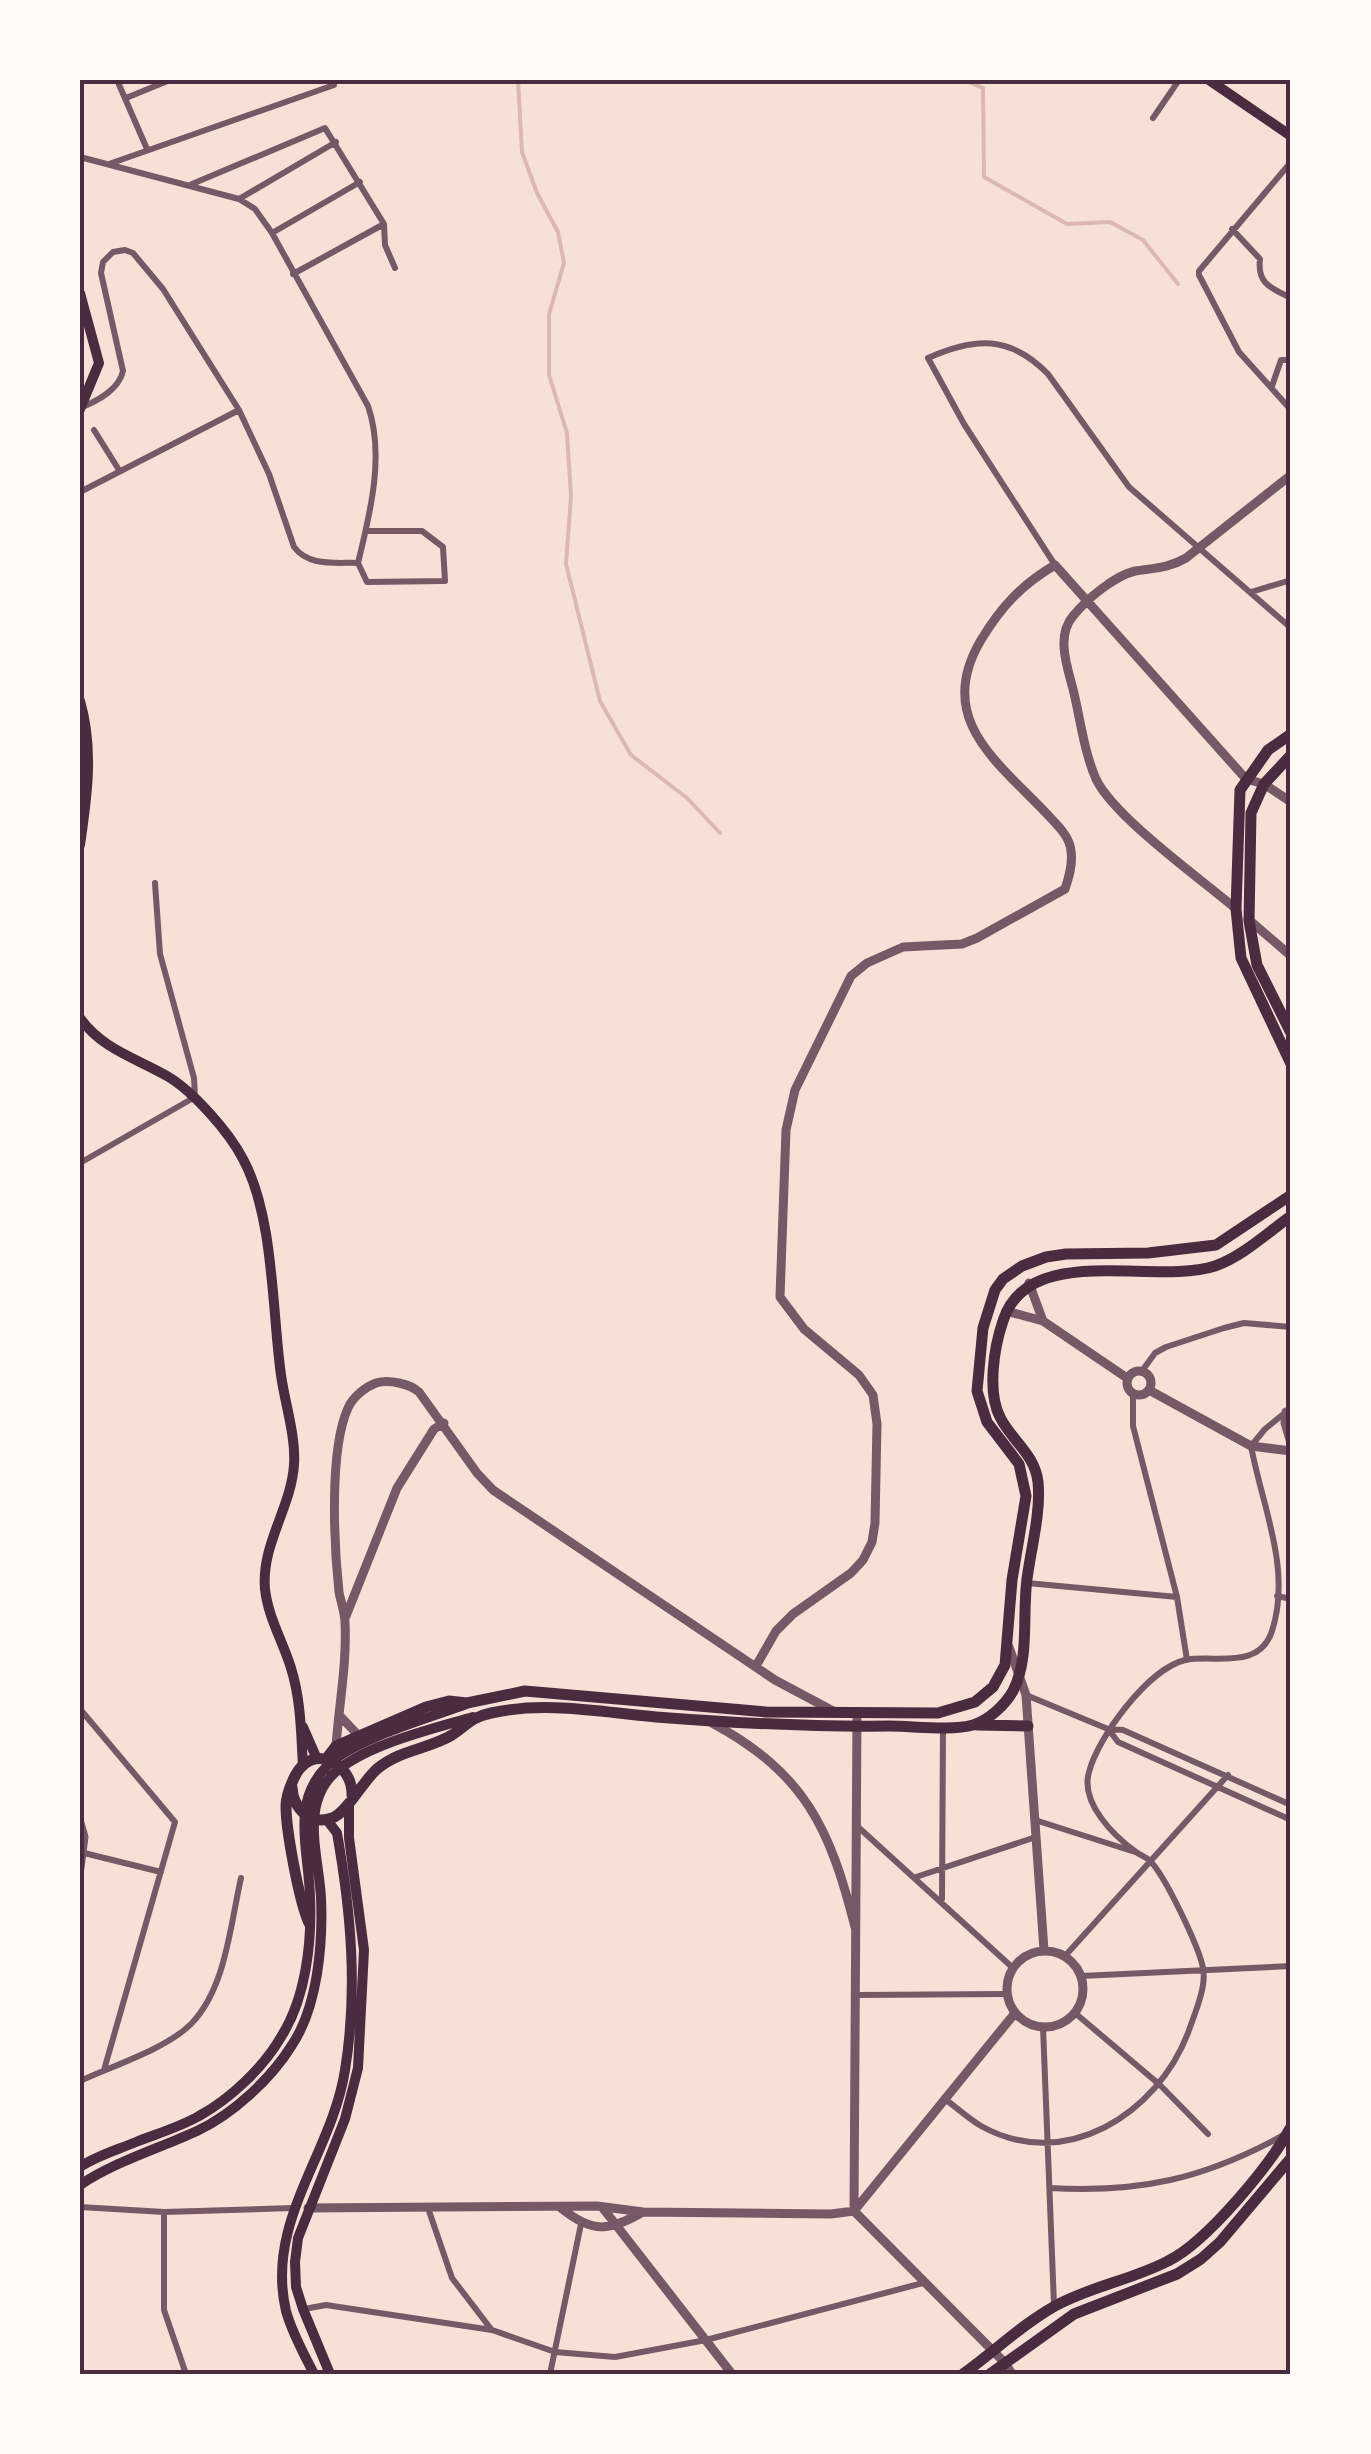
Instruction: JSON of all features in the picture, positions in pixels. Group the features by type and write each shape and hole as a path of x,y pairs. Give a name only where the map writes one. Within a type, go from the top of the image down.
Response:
{"main road":[{"path":"1209,80 1291,136"},
{"path":"80,293 84,324 99,363 80,408"},
{"path":"80,701 89,754 80,846"},
{"path":"1291,734 1268,750 1240,790 1236,908 1241,958 1291,1064"},
{"path":"1291,756 1264,784 1252,813 1250,921 1258,965 1291,1033"},
{"path":"80,1018 98,1038 168,1076 194,1097 242,1157 253,1182 295,1463 292,1484 269,1548 265,1591 292,1670 300,1722 303,1766 286,1806 300,1903 309,1922"},
{"path":"80,2167 198,2118 268,2057 292,2019 302,1985 310,1899 302,1823 307,1801 317,1778 329,1764 360,1745 503,1694 540,1691 766,1712 838,1714 857,1720 962,1708 993,1687 1005,1665 1009,1646 1012,1580 1026,1496 1019,1464 987,1422 977,1391 982,1328 996,1290 1003,1279 1046,1258 1066,1254 1148,1254 1216,1246 1291,1195"},
{"path":"973,1725 1004,1704 1024,1654 1026,1583 1038,1478 1026,1452 999,1416 993,1393 1006,1311 1029,1283 1067,1274 1214,1266 1291,1216"},
{"path":"303,1766 325,1759 336,1746 426,1707 449,1701 467,1704"},
{"path":"80,2185 223,2117 294,2044 308,2009 316,1971 321,1898 313,1824 317,1804 337,1770 365,1754 473,1716 542,1706 705,1720 1028,1726"},
{"path":"324,1820 342,1812 351,1795 384,1763 452,1735 473,1716"},
{"path":"300,1722 325,1759 347,1772 351,1795 349,1838 364,1950 358,2068 345,2119 298,2238 295,2262 303,2309 330,2374"},
{"path":"292,1787 296,1806 306,1816 324,1820 337,1834 354,1972 339,2096 284,2236 282,2288 290,2324 314,2374"},
{"path":"963,2374 1054,2306 1186,2251 1213,2224 1289,2130"},
{"path":"990,2374 1008,2368 1074,2314 1177,2274 1201,2259 1291,2158"}],"street":[{"path":"117,80 148,149"},
{"path":"126,98 170,80"},
{"path":"1153,118 1180,80"},
{"path":"108,164 334,85"},
{"path":"189,186 325,128 384,224 385,245 395,268"},
{"path":"238,199 336,142"},
{"path":"80,157 238,199 255,209 368,406 374,424 374,478 358,563 367,582 445,581 443,547 422,531 366,531"},
{"path":"1291,162 1199,270 1200,280 1240,352 1291,410"},
{"path":"272,233 360,182"},
{"path":"294,274 384,224"},
{"path":"1232,229 1260,259 1258,273 1263,282 1291,298"},
{"path":"80,408 121,380 123,371 101,273 103,262 113,252 125,250 133,253 164,289 239,410 269,474 300,556 312,562 358,563"},
{"path":"1291,628 1129,486 1033,359 1008,346 984,342 952,348 928,358 964,424 1055,566 1246,779 1264,784 1291,802"},
{"path":"1272,386 1282,360 1291,360"},
{"path":"80,492 239,410"},
{"path":"94,430 119,470"},
{"path":"1291,475 1200,549 1173,565 1128,574 1087,602 1071,618 1064,644 1096,779 1119,810 1291,956"},
{"path":"756,1666 784,1623 851,1573 862,1560 876,1523 877,1424 873,1395 859,1375 804,1329 780,1298 786,1130 795,1090 851,976 867,963 903,947 962,944 1065,889 1072,850 1068,840 984,749 974,735 964,701 971,658 1002,607 1020,588 1055,566"},
{"path":"1252,592 1291,580"},
{"path":"80,1163 194,1097 194,1078 160,954 155,884"},
{"path":"1029,1283 1043,1321"},
{"path":"1006,1311 1043,1321 1128,1378"},
{"path":"1142,1372 1155,1353 1166,1347 1224,1328 1244,1323 1291,1327"},
{"path":"1150,1390 1150,1376 1134,1372 1128,1378 1126,1386 1133,1394 1133,1426 1177,1597 1187,1660"},
{"path":"336,1746 344,1676 345,1619 336,1514 340,1438 352,1401 378,1383 411,1385 493,1490 775,1680 838,1714"},
{"path":"1133,1394 1144,1395 1150,1390"},
{"path":"1150,1390 1251,1446 1291,1451"},
{"path":"1251,1446 1289,1410"},
{"path":"1289,1410 1285,1423 1291,1443"},
{"path":"345,1619 396,1488 434,1429 444,1424"},
{"path":"945,2100 983,2128 1028,2141 1090,2135 1129,2115 1160,2085 1182,2049 1196,2011 1204,1970 1172,1896 1151,1861 1106,1824 1093,1804 1087,1786 1088,1772 1108,1729 1159,1675 1187,1660 1237,1660 1250,1654 1271,1634 1277,1596 1275,1540 1251,1446"},
{"path":"1026,1583 1177,1597"},
{"path":"1277,1596 1291,1599"},
{"path":"1009,1646 1026,1695 1044,1950"},
{"path":"1026,1695 1108,1729 1123,1730 1291,1805"},
{"path":"82,1715 175,1822 104,2070"},
{"path":"340,1716 358,1736"},
{"path":"705,1720 750,1745 790,1779 848,1876 858,1867"},
{"path":"857,1720 854,2211 1008,2368"},
{"path":"942,1726 942,1902"},
{"path":"1108,1729 1118,1742 1291,1820"},
{"path":"1065,1956 1228,1775"},
{"path":"1035,1820 1136,1852"},
{"path":"80,1823 84,1853 80,1868"},
{"path":"1095,1840 1104,1834 1106,1824"},
{"path":"856,1826 1013,1968"},
{"path":"916,1877 1036,1837"},
{"path":"84,1853 160,1872"},
{"path":"837,1860 857,1938"},
{"path":"80,2081 170,2040 190,2025 217,1982 241,1878"},
{"path":"1044,1950 1065,1956 1081,1976 1082,1996 1074,2013 1060,2024 1043,2027 1028,2023 1015,2013 1007,1994 1013,1968 1028,1954 1044,1950"},
{"path":"1081,1976 1291,1966"},
{"path":"856,1995 1007,1994"},
{"path":"80,2207 164,2212 596,2206 644,2212 854,2211 1015,2013"},
{"path":"1074,2013 1160,2085 1208,2134"},
{"path":"1043,2027 1054,2306"},
{"path":"1050,2188 1131,2188 1195,2176 1241,2159 1289,2130"},
{"path":"550,2374 582,2214 596,2206"},
{"path":"596,2206 616,2225 732,2374"},
{"path":"428,2208 452,2278 492,2330"},
{"path":"561,2208 581,2224 601,2228 644,2212"},
{"path":"164,2212 164,2310 186,2374"},
{"path":"303,2309 326,2305 492,2330 555,2352 614,2357 706,2340 923,2283"}],"waterway":[{"path":"518,80 522,152 537,193 558,232 564,263 549,314 549,375 567,433 571,496 566,564 600,701 631,755 687,798 720,833"},
{"path":"826,80 883,80"},
{"path":"964,80 983,88 984,177 1067,224 1110,222 1143,240 1178,284"}]}
